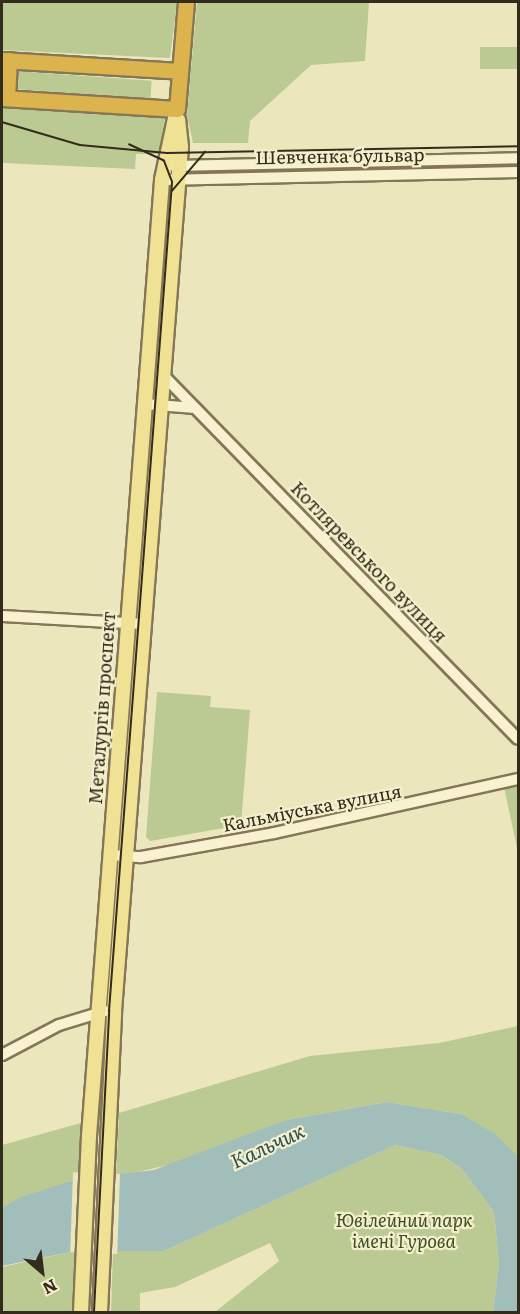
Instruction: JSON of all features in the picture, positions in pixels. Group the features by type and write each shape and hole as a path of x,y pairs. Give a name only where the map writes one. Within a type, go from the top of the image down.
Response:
{"highway":[{"name":"Металургів проспект","path":"177,109 186,2"},
{"path":"177,109 4,98 5,60 180,71"}],"main road":[{"name":"Металургів проспект","path":"100,1312 114,1011 179,173 177,109"},
{"name":"Металургів проспект","path":"81,1312 89,1136 98,1010 163,173 177,109"}],"street":[{"name":"Шевченка бульвар","path":"179,173 519,158"},
{"name":"Шевченка бульвар","path":"163,173 519,172"},
{"name":"Котляревського вулиця","path":"163,375 519,739"},
{"path":"145,404 195,408"},
{"path":"2,616 144,624"},
{"name":"Кальміуська вулиця","path":"110,855 126,856 329,823 519,779"},
{"path":"2,1055 98,1010 114,1011"}],"green space":[{"path":"2,2 177,2 170,58 2,50"},
{"path":"197,2 369,2 365,61 311,65 250,121 248,143 193,143 187,116"},
{"path":"480,47 518,47 518,69 480,69"},
{"path":"14,71 152,81 150,99 13,89"},
{"path":"2,106 165,116 159,154 136,154 135,169 2,163"},
{"path":"210,163 518,163 518,168 210,168"},
{"path":"157,692 211,696 210,707 250,710 241,825 150,841 146,837"},
{"path":"518,784 518,853 504,787"},
{"path":"518,1026 518,1157 461,1114 387,1102 286,1120 190,1160 116,1177 119,1113 310,1056 439,1043"},
{"path":"81,1123 78,1179 2,1208 2,1145"},
{"name":"Ювілейний парк імені Гурова","path":"395,1145 441,1155 462,1169 494,1212 499,1264 493,1312 215,1312 279,1261 270,1243 175,1287 140,1293 140,1312 111,1312 113,1251 164,1251"},
{"path":"75,1251 72,1312 2,1312 2,1267"}],"water":[{"name":"Кальчик","path":"387,1102 461,1114 495,1134 518,1157 518,1312 493,1312 499,1264 494,1212 462,1169 441,1155 395,1145 164,1251 75,1251 2,1266 2,1208 21,1197 78,1179 154,1170 286,1120"}],"pier":[{"path":"73,1172 120,1174 117,1254 70,1252"}],"tram line":[{"path":"2,122 80,145 167,153 518,146"},
{"path":"94,1312 109,1011 172,182 164,161 130,145"},
{"path":"172,191 205,152"}]}
